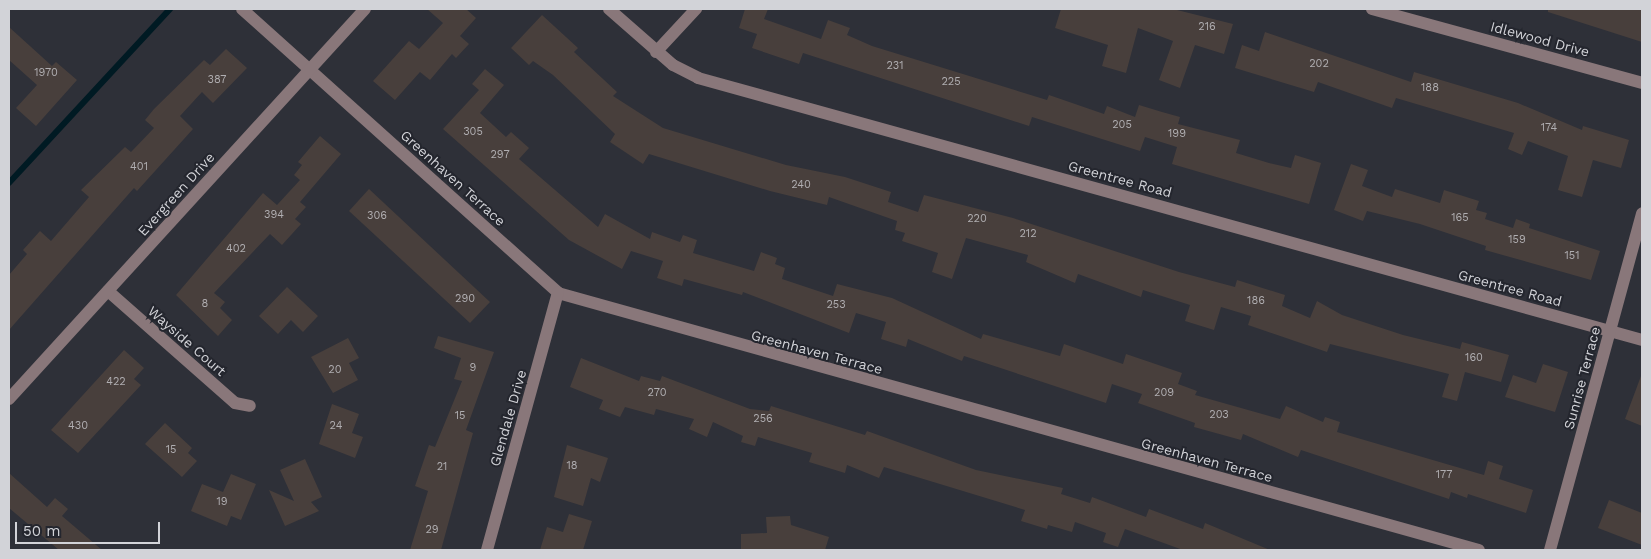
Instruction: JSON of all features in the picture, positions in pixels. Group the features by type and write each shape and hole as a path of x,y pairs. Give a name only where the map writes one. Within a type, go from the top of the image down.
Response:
{"street":[{"name":"Greenhaven Terrace","path":"242,9 558,293 1479,550"},
{"name":"Evergreen Drive","path":"9,399 365,9"},
{"name":"Greentree Road","path":"609,9 656,52 698,78 1642,340"},
{"path":"656,52 696,9"},
{"name":"Idlewood Drive","path":"1372,9 1642,83"},
{"name":"Sunrise Terrace","path":"1550,550 1642,213"},
{"name":"Wayside Court","path":"108,291 235,403 250,406"},
{"name":"Glendale Drive","path":"487,550 558,293"}],"building":[{"path":"427,9 466,9 476,18 460,36 469,44 456,58 452,54 430,80 420,72 395,100 373,81 409,41 419,49 443,23"},
{"path":"745,9 768,9 764,19 821,39 828,20 850,28 847,35 872,46 1047,100 1049,95 1104,114 1107,106 1135,117 1139,105 1180,117 1178,124 1240,140 1236,153 1269,163 1291,168 1295,155 1321,163 1309,204 1172,164 1177,147 1145,137 1140,151 1032,117 1029,126 803,53 799,64 752,48 757,34 739,28"},
{"path":"1061,9 1173,9 1233,24 1224,54 1195,45 1180,88 1159,80 1173,41 1138,28 1126,73 1102,66 1108,45 1055,28"},
{"path":"1548,9 1642,9 1642,42 1548,12"},
{"path":"542,15 578,48 574,52 617,92 613,96 663,128 786,165 845,177 891,192 888,202 918,212 924,195 1013,218 1179,272 1235,287 1237,280 1285,295 1282,306 1310,318 1317,301 1342,315 1403,335 1460,349 1462,342 1509,355 1501,382 1465,372 1457,401 1442,397 1449,374 1330,344 1327,352 1248,325 1251,316 1221,307 1214,330 1185,321 1190,305 1143,290 1141,297 1078,274 1075,283 1026,262 1028,255 966,238 952,279 932,272 938,253 902,241 905,233 895,230 897,221 829,197 827,205 770,191 649,154 643,164 610,142 615,134 553,75 533,61 529,65 511,48"},
{"path":"9,27 52,66 56,62 77,80 36,126 16,108 37,85 9,60"},
{"path":"1265,32 1411,82 1414,72 1518,103 1582,130 1583,126 1629,140 1621,168 1593,160 1582,197 1558,190 1568,156 1528,141 1522,155 1508,149 1514,133 1396,98 1392,108 1318,82 1314,92 1235,68 1242,45 1259,51"},
{"path":"226,49 247,68 213,103 202,92 180,116 193,129 137,191 134,188 9,330 9,275 27,254 23,250 40,231 51,241 89,197 81,190 125,147 131,152 154,128 145,120 154,109 204,60 210,65"},
{"path":"485,69 504,85 480,113 506,137 511,132 529,148 519,159 598,227 605,214 650,239 652,232 680,242 683,235 697,240 693,253 754,271 761,252 777,258 775,264 785,268 782,279 833,296 837,284 892,298 981,339 983,334 1060,356 1064,344 1123,364 1126,354 1182,373 1178,384 1197,391 1195,395 1280,419 1286,406 1323,422 1325,417 1340,422 1337,432 1484,475 1488,461 1503,466 1499,479 1533,490 1526,513 1468,494 1467,498 1451,492 1449,499 1301,450 1298,457 1243,434 1241,440 1194,427 1195,423 1138,403 1142,394 1112,384 1106,403 964,356 962,361 908,339 906,347 881,339 886,322 856,313 849,333 743,292 742,295 684,279 682,286 657,278 663,261 631,251 622,269 569,240 443,129 479,90 472,84"},
{"path":"320,136 341,154 300,202 306,207 295,219 301,224 282,245 270,234 214,293 225,302 220,308 232,320 218,336 176,295 263,193 277,205 300,180 294,175 302,165 298,162"},
{"path":"1351,164 1368,170 1362,186 1392,197 1395,189 1440,203 1444,190 1479,201 1476,210 1487,213 1485,219 1513,228 1516,219 1530,224 1529,228 1600,251 1591,280 1485,250 1486,246 1420,224 1367,211 1363,221 1334,210"},
{"path":"369,189 490,302 470,323 349,211"},
{"path":"287,287 318,316 303,332 291,320 278,334 259,316"},
{"path":"438,336 494,352 466,430 473,433 441,550 410,550 428,491 415,486 429,445 435,447 462,381 454,379 461,358 434,348"},
{"path":"348,338 359,358 349,363 358,380 333,393 311,357"},
{"path":"124,350 144,368 134,379 141,385 78,453 51,430"},
{"path":"581,358 639,381 641,376 660,381 662,376 750,409 769,411 771,406 865,435 867,431 976,470 1063,488 1061,494 1090,503 1092,497 1146,517 1149,509 1203,529 1205,523 1270,550 1183,550 1125,529 1118,547 1103,542 1106,533 1075,522 1072,532 1048,525 1047,529 1021,521 1025,510 884,467 879,478 847,465 845,473 809,462 812,453 758,437 755,446 741,442 743,436 713,422 707,437 689,429 694,419 656,409 654,415 625,407 620,417 599,409 603,400 570,387"},
{"path":"1543,364 1568,372 1555,412 1505,397 1513,375 1536,383"},
{"path":"1642,377 1642,426 1625,419"},
{"path":"332,404 359,414 352,433 363,437 355,458 319,444"},
{"path":"165,423 192,448 188,453 197,461 182,477 145,444"},
{"path":"567,445 608,458 600,482 591,478 583,506 554,497"},
{"path":"305,459 322,497 311,502 319,511 285,526 269,490 294,501 280,470"},
{"path":"9,473 47,507 55,498 68,509 62,516 102,550 59,550 9,508"},
{"path":"231,474 256,484 241,520 231,516 227,526 191,511 202,484 223,492"},
{"path":"1609,500 1642,513 1642,545 1598,528"},
{"path":"569,514 592,521 583,550 540,550 547,527 563,532"},
{"path":"790,516 791,525 829,537 825,550 741,550 741,534 767,533 766,517"}],"waterway":[{"path":"9,183 170,9"}]}
